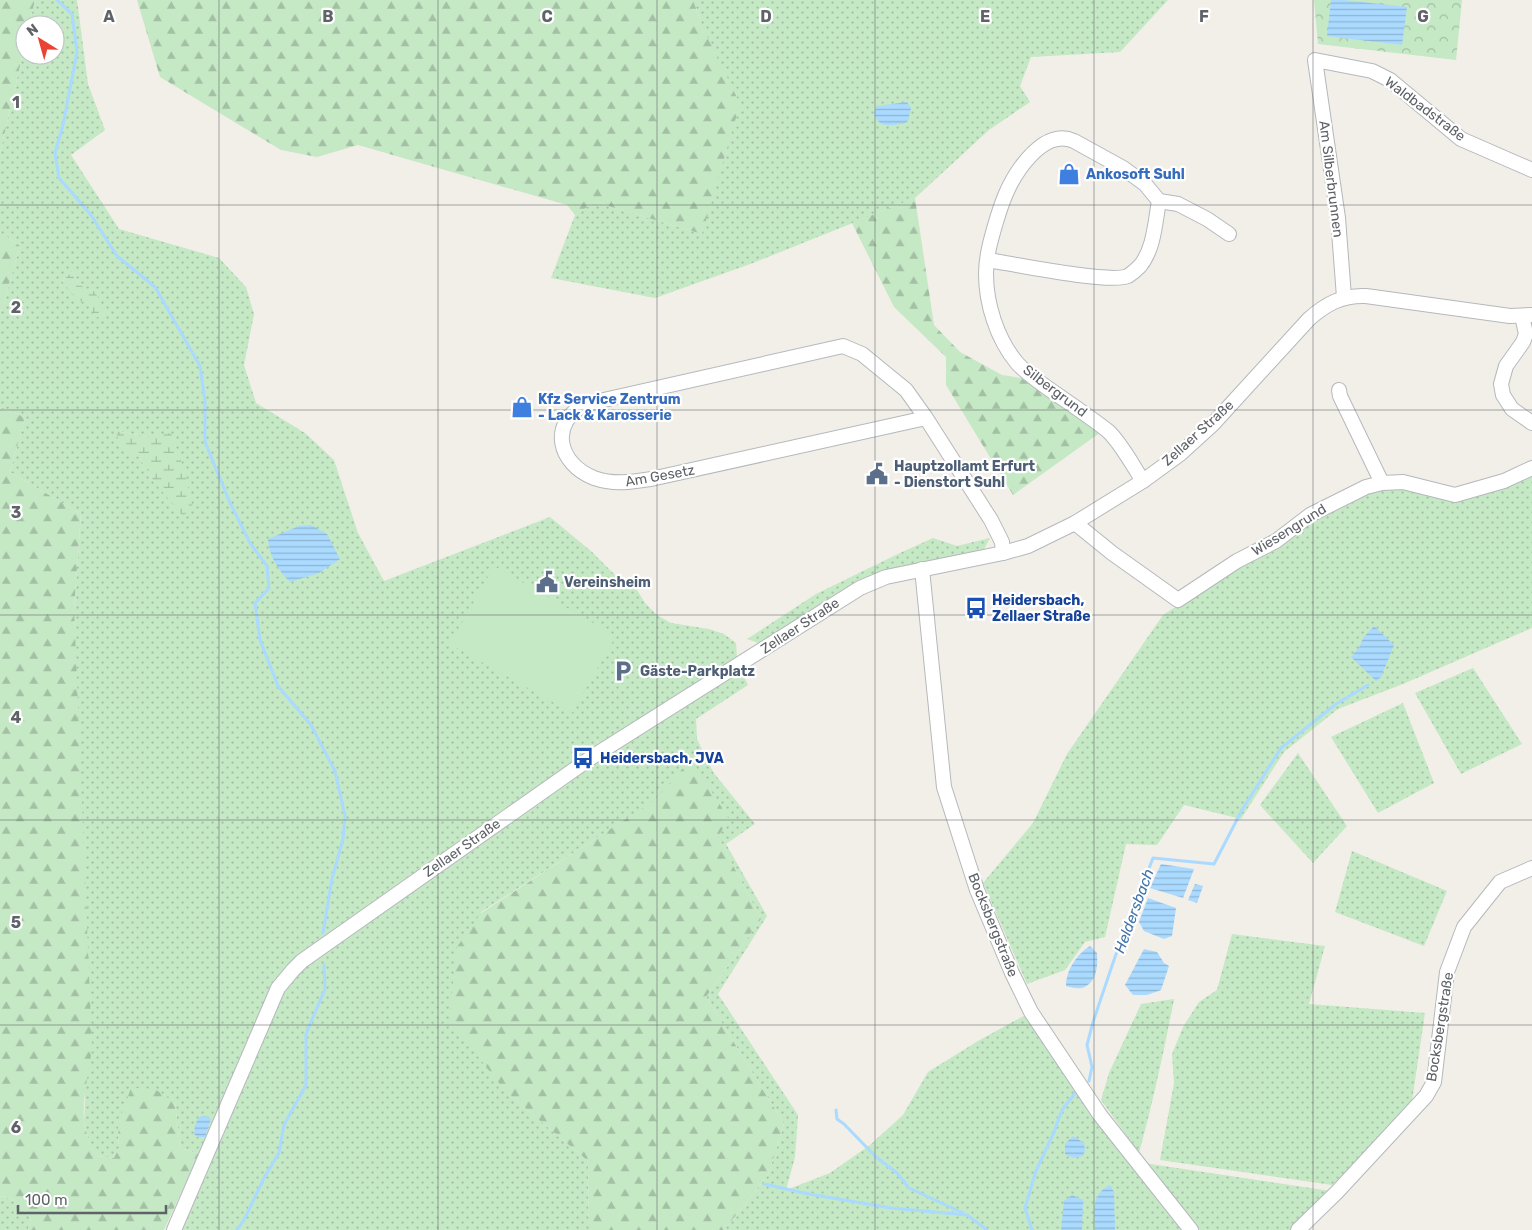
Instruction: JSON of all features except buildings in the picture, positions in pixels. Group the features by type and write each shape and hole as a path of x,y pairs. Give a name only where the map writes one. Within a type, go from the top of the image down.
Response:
{"street":[{"name":"Waldbadstraße","path":"1315,60 1372,71 1390,80 1461,139 1532,170"},
{"name":"Am Silberbrunnen","path":"1315,60 1338,218 1344,297"},
{"name":"Silbergrund","path":"1143,481 1110,433 1031,376 1018,364 1007,349 995,321 988,296 986,274 990,244 1003,198 1010,184 1031,154 1044,144 1058,138 1067,138 1074,141 1119,165 1145,184 1159,201"},
{"path":"988,260 1111,278 1127,276 1140,267 1151,247 1159,201 1178,204 1229,234"},
{"name":"Zellaer Straße","path":"174,1230 278,988 293,970 302,961 592,758 860,588 886,577 1003,553 1028,546 1075,523 1143,481 1180,454 1213,424 1318,310 1344,297 1366,296 1527,316"},
{"path":"1527,316 1526,334 1523,342 1506,366 1501,384 1503,395 1512,409 1532,423"},
{"name":"Am Gesetz","path":"926,418 630,483 612,483 593,478 582,472 564,452 561,440 564,422 575,410 586,404 843,346 862,354 906,390 926,418 991,520 1002,542 1003,553"},
{"path":"1339,390 1340,396 1382,483"},
{"name":"Wiesengrund","path":"1075,523 1112,553 1178,600 1237,561 1276,541 1310,515 1366,487 1382,483 1403,482 1456,495 1504,481 1532,468"},
{"name":"Bocksbergstraße","path":"922,569 944,787 977,890 1012,973 1031,1012 1100,1115 1191,1230"},
{"name":"Bocksbergstraße","path":"1298,1230 1337,1192 1426,1096 1434,1082 1447,972 1464,927 1500,882 1532,868"}],"green space":[{"path":"0,0 35,0 31,15 15,15 15,65 20,65 0,153"},
{"path":"35,0 77,0 88,84 105,130 71,155 119,229 219,258 246,287 254,314 244,365 256,403 305,433 334,460 358,533 384,581 550,517 592,552 623,583 631,580 645,603 657,615 671,623 709,629 724,634 736,643 737,658 601,745 594,738 603,750 421,877 278,988 199,1154 180,1148 175,1103 118,1124 119,1148 114,1158 95,1156 84,1123 74,608 81,514 10,472 25,418 0,407 0,316 20,246 0,232 0,153 20,65 65,65 65,15 31,15","holes":["73,271 79,285 106,314 62,281","117,431 149,437 155,483 139,457"]},
{"path":"137,0 693,0 702,25 740,104 702,234 595,202 575,215 567,205 358,145 317,157 281,150 160,77"},
{"path":"693,0 1168,0 1120,52 1031,57 1020,86 1030,102 989,130 915,198 753,263 655,298 551,278 575,215 595,202 702,234 702,25"},
{"path":"1314,0 1462,0 1456,60 1318,44"},
{"path":"915,198 934,325 960,352 1002,375 1021,378 1101,432 1013,495 946,385 946,357 894,307 852,223"},
{"path":"0,232 20,246 0,316"},
{"path":"73,271 79,285 95,292 107,314 95,318 88,302 78,301 62,281"},
{"path":"0,407 25,418 10,472 81,514 74,608 92,1048 85,1094 84,1122 95,1156 114,1158 119,1148 118,1124 131,1088 155,1089 175,1103 180,1148 199,1154 164,1230 28,1230 31,1218 11,1199 0,1196"},
{"path":"116,431 149,437 171,433 183,467 193,508 183,516 155,483 139,457 121,451"},
{"path":"1532,473 1532,628 1403,684 1338,709 1284,752 1241,819 1184,805 1157,845 1126,844 1105,937 1085,942 1065,970 1027,984 983,883 1033,823 1067,754 1163,615 1312,518 1367,490 1402,486 1455,499"},
{"path":"933,538 957,546 990,538 982,553 915,566 761,644 747,639 816,594"},
{"path":"494,566 616,636 572,713 450,644"},
{"path":"740,668 748,685 696,719 697,739 713,772 755,824 726,844 767,916 718,994 798,1115 795,1157 786,1190 830,1173 870,1145 903,1115 928,1072 978,1041 1031,1012 1137,1162 1337,1192 1298,1230 724,1230 768,1175 784,1124 706,997 761,919 718,837 691,759 656,800 481,912 507,1093 588,1161 589,1230 180,1230 272,1006 297,973 317,955 604,755"},
{"path":"1473,668 1522,744 1461,774 1415,693"},
{"path":"1403,703 1434,783 1378,813 1331,737"},
{"path":"1298,753 1347,826 1313,863 1260,805"},
{"path":"691,759 729,819 718,837 761,919 706,997 784,1124 768,1175 724,1230 589,1230 588,1161 507,1093 449,1020 457,947 481,913 655,800"},
{"path":"1352,851 1447,891 1424,946 1335,912"},
{"path":"1232,934 1325,946 1309,1004 1425,1013 1412,1101 1389,1129 1332,1185 1160,1160 1174,1083 1172,1054 1183,1027 1199,1002 1217,990"},
{"path":"1174,999 1139,1153 1101,1100 1109,1073 1141,1004"},
{"path":"0,1196 11,1199 31,1218 28,1230 0,1230"}],"water":[{"path":"1331,0 1407,7 1402,45 1327,36"},
{"path":"907,102 911,108 908,121 905,123 886,125 879,122 876,118 874,112 878,106"},
{"path":"311,525 327,534 340,559 319,573 290,582 275,562 270,551 268,539 299,526"},
{"path":"1374,626 1394,645 1381,677 1376,681 1351,657 1360,646 1363,638"},
{"path":"1161,864 1194,869 1183,898 1150,888"},
{"path":"1195,884 1203,886 1197,903 1188,900"},
{"path":"1148,898 1176,908 1172,936 1164,939 1144,931 1139,922"},
{"path":"1090,946 1097,953 1097,968 1094,978 1087,986 1082,988 1066,986 1066,980 1073,963"},
{"path":"1144,949 1157,952 1164,963 1169,966 1161,990 1147,995 1133,995 1125,985"},
{"path":"205,1116 211,1119 205,1137 198,1137 194,1134 195,1125 199,1117"},
{"path":"1073,1136 1084,1143 1085,1150 1083,1156 1073,1158 1065,1154 1065,1144"},
{"path":"1110,1185 1114,1192 1115,1230 1095,1230 1094,1210 1096,1199"},
{"path":"1072,1195 1083,1200 1082,1230 1061,1230 1064,1201"}],"waterway":[{"path":"57,0 72,14 77,52 63,125 55,153 59,178 91,215 117,256 155,287 200,366 205,401 205,442 230,503 250,543 267,566 269,588 255,603 260,640 278,686 311,725 335,771 345,816 343,839 332,879 323,933"},
{"name":"Heldersbach","path":"1089,1081 1092,1067 1087,1045 1093,1022 1115,957 1153,858 1214,864 1242,810 1281,748 1336,704 1368,685"},
{"path":"237,1230 279,1153 284,1125 306,1085 306,1034 325,989 324,965"},
{"name":"Heldersbach","path":"1032,1230 1025,1208 1036,1171 1062,1110 1076,1092"},
{"path":"836,1110 837,1119 876,1157 897,1173 909,1188 963,1213"},
{"path":"764,1184 891,1208 967,1215 987,1230"}],"place":[{"name":"Ankosoft Suhl","path":"1069,174"},
{"name":"Kfz Service Zentrum - Lack & Karosserie","path":"522,407"},
{"name":"Hauptzollamt Erfurt - Dienstort Suhl","path":"877,474"},
{"name":"Vereinsheim","path":"547,582"},
{"name":"Heidersbach, Zellaer Straße","path":"976,608"},
{"name":"Gäste-Parkplatz","path":"623,671"},
{"name":"Heidersbach, JVA","path":"583,758"}]}
